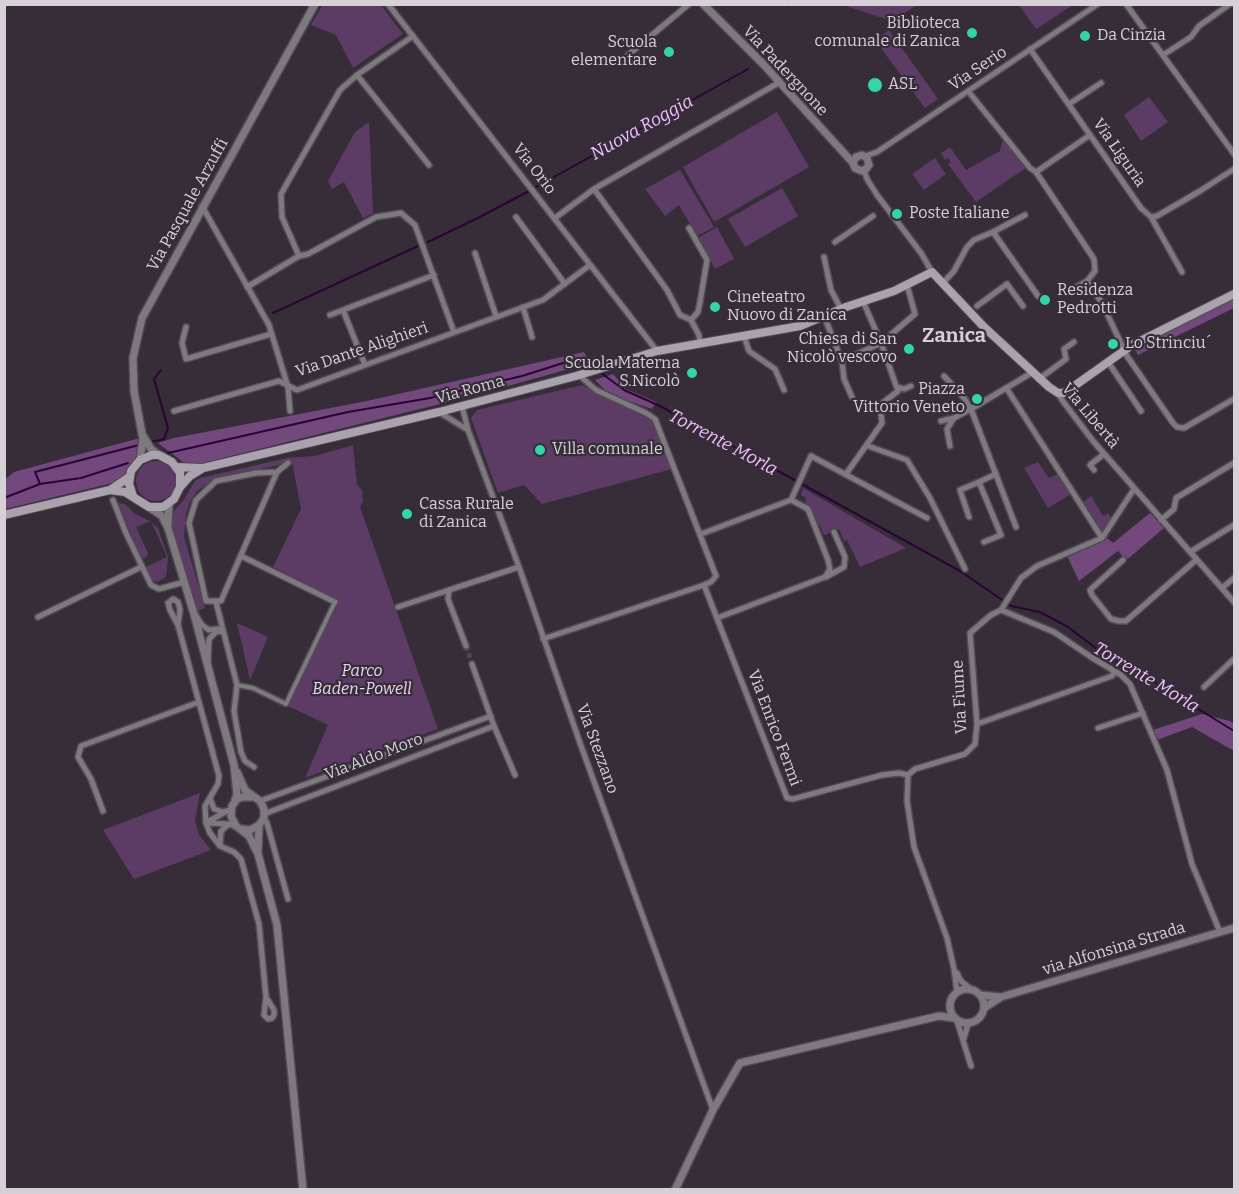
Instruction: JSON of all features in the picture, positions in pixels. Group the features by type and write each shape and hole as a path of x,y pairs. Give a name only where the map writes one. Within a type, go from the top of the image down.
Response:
{"main road":[{"name":"Via Libertà","path":"932,272 1039,379 1058,393"},
{"name":"Via Roma","path":"177,467 203,468 439,412 579,375 657,351 800,326 907,285 932,272"},
{"path":"1058,393 1064,393 1124,350 1234,294"},
{"path":"133,496 129,484 131,471 140,460 146,457 159,455 172,462 177,467 181,480 180,487"},
{"name":"Via Roma","path":"169,504 190,476 203,468"},
{"path":"110,490 129,477"},
{"path":"4,515 110,490 119,490 133,496 149,507 156,508 169,504"}],"street":[{"name":"Via Pasquale Arzuffi","path":"140,460 143,448 142,432 134,391 133,358 142,318 315,4"},
{"name":"Via Orio","path":"388,4 657,351"},
{"path":"628,55 689,4"},
{"name":"Via Padergnone","path":"703,4 780,82 851,159"},
{"name":"Via Serio","path":"869,157 1098,4"},
{"path":"1126,4 1234,154"},
{"path":"1163,55 1191,38 1199,26 1230,4"},
{"path":"299,256 282,217 281,194 340,90 357,75 413,36"},
{"name":"Via Liguria","path":"1030,49 1141,208 1151,217 1182,272"},
{"path":"357,75 429,165"},
{"path":"555,218 594,189 780,82"},
{"path":"1069,104 1101,83"},
{"path":"968,92 1030,168 1036,172 1094,259 1095,271 1087,281 1070,291"},
{"path":"1036,172 1090,135"},
{"path":"859,155 869,157 868,167 864,171 856,170 851,159 859,155"},
{"path":"1151,217 1157,216 1234,169"},
{"name":"Via Libertà","path":"864,171 867,179 921,253 932,272"},
{"path":"594,189 667,290 680,315 691,320 699,335 700,343"},
{"path":"202,206 269,325 288,387 291,411"},
{"path":"247,287 299,256 308,254 376,217 401,213 415,225 454,332"},
{"path":"943,283 954,271 967,247 974,240 1025,215"},
{"path":"835,242 873,216"},
{"path":"516,217 565,284"},
{"path":"689,228 706,260 698,312 691,320"},
{"path":"993,232 1038,296"},
{"path":"475,253 496,316"},
{"path":"824,257 831,290 841,309"},
{"name":"Via Dante Alighieri","path":"174,411 279,381 297,390 543,300 590,265"},
{"path":"330,315 434,275"},
{"path":"1087,281 1102,303 1124,350 1178,427 1184,428 1234,399"},
{"path":"977,306 1007,284 1023,306"},
{"path":"842,361 882,343 915,314 907,285"},
{"path":"846,474 868,446 882,423 880,405 895,395 898,387 863,301"},
{"path":"523,307 532,337"},
{"path":"343,310 365,364"},
{"path":"824,316 842,361 844,379 852,397"},
{"path":"186,327 182,343 186,358 272,334"},
{"path":"744,336 749,351 775,369 784,390"},
{"path":"1039,379 1066,359 1064,349 1074,342"},
{"path":"1108,362 1141,411"},
{"path":"941,421 971,410 1033,372"},
{"path":"543,639 704,585 716,576 655,419 646,412 596,390 579,375"},
{"path":"944,376 964,398 971,410 1016,527"},
{"path":"898,387 904,389 911,386"},
{"path":"1007,389 1102,538 1134,489"},
{"name":"Via Libertà","path":"1058,393 1104,454 1234,602"},
{"name":"Via Stezzano","path":"462,406 468,429 713,1110"},
{"path":"439,412 468,429"},
{"path":"950,446 947,429 954,418"},
{"name":"Via Pasquale Arzuffi","path":"142,432 149,446 159,455"},
{"path":"868,446 907,460 925,489 965,569"},
{"name":"Via Libertà","path":"1094,470 1090,465 1104,454"},
{"path":"700,534 792,500 812,456 927,518"},
{"path":"277,472 216,480 196,500 189,524 206,601 221,601 277,472 288,463"},
{"path":"1161,520 1174,509 1176,498 1234,463"},
{"path":"969,518 960,490 996,474"},
{"path":"979,482 1001,535 984,542"},
{"path":"113,500 151,585 159,589 184,582"},
{"path":"792,500 808,509 828,560 830,569 825,577"},
{"path":"168,528 169,504"},
{"path":"149,507 162,516 168,528 194,614 234,765 245,790 256,799 267,823 288,899"},
{"path":"1190,552 1234,525"},
{"path":"717,618 825,577 844,567 845,557 834,532"},
{"name":"Via Fiume","path":"908,775 915,770 969,752 975,744 977,724 969,638 974,628 1001,609 1021,578 1037,566 1102,538"},
{"path":"237,685 253,688 286,704 335,602 242,556"},
{"path":"1123,560 1090,590 1111,619 1119,621 1126,621 1196,560"},
{"path":"38,617 141,567"},
{"path":"398,607 519,567"},
{"path":"1222,588 1234,578"},
{"name":"Via Enrico Fermi","path":"704,585 788,799 793,800 882,775 899,773 908,775"},
{"path":"449,590 448,599 466,646"},
{"path":"216,602 237,685 234,711 241,753 245,760 254,767"},
{"path":"1001,609 1045,626 1115,671 1130,684 1167,770 1192,864 1220,932"},
{"path":"194,614 209,630 223,629"},
{"path":"178,625 219,776 218,784 205,806 206,823 220,846 234,852 241,859 259,924 266,998"},
{"path":"207,667 210,653 209,639 223,629"},
{"path":"1204,687 1234,659"},
{"path":"472,664 494,726 515,775"},
{"path":"977,724 1112,676 1115,671"},
{"path":"103,811 91,779 78,757 81,746 199,702"},
{"path":"1098,728 1143,713"},
{"name":"Via Aldo Moro","path":"256,799 491,716"},
{"name":"Via Aldo Moro","path":"264,816 494,726"},
{"path":"210,796 214,809 220,812 230,808 237,795 234,765"},
{"path":"908,775 908,810 914,847 947,938 957,992"},
{"path":"206,823 230,808 242,796 256,799"},
{"path":"230,808 233,821 249,836 258,854 277,925 303,1190"},
{"path":"258,854 259,825 264,816"},
{"path":"206,823 229,824 250,830 259,825"},
{"path":"220,846 222,831 229,824"},
{"name":"via Alfonsina Strada","path":"1001,997 1234,928"},
{"path":"954,969 961,981 980,995 1001,997"},
{"path":"939,1016 950,1005 957,992 964,989 972,990"},
{"path":"980,995 984,1008"},
{"path":"675,1190 713,1110 740,1063 939,1016 968,1024 979,1019 984,1008 1001,997"},
{"path":"950,1005 964,1038 971,1066"},
{"path":"964,1038 968,1024"}],"green space":[{"path":"323,4 381,5 403,34 353,68 336,35 311,25"},
{"path":"917,4 892,21 843,5"},
{"path":"1019,5 1073,5 1036,29"},
{"path":"889,30 938,99 925,108 875,40"},
{"path":"1149,97 1168,122 1141,141 1124,115"},
{"path":"777,112 809,167 714,222 683,167"},
{"path":"369,122 373,213 363,218 344,182 332,189 328,181 355,132"},
{"path":"1004,140 1027,167 976,202 948,164 951,162 948,158 945,160 941,153 950,147 966,170 1000,151"},
{"path":"935,158 946,174 924,190 912,174"},
{"path":"680,170 714,227 697,236 679,205 665,216 645,189"},
{"path":"782,188 798,216 745,247 728,219"},
{"path":"717,227 734,259 715,269 698,238"},
{"path":"582,385 652,421 672,469 542,504 524,485 498,493 471,418 477,410"},
{"name":"Parco Baden-Powell","path":"353,445 357,485 362,490 363,501 360,507 438,729 305,778 328,725 288,706 339,601 273,567 301,509 292,462 213,480 197,491 191,500 186,513 184,537 205,608 199,610 202,621 196,611 171,528 171,514 183,501 195,481 200,478 287,458 315,456"},
{"path":"156,461 170,467 176,481 170,495 156,501 142,495 136,481 142,467"},
{"path":"1038,462 1049,478 1058,474 1071,494 1048,508 1024,468"},
{"path":"803,488 906,548 860,567 839,529 824,535 819,524 816,525 805,505 806,498 801,495"},
{"path":"1091,496 1103,516 1108,513 1112,519 1102,534 1083,502"},
{"path":"117,502 126,505 135,514 150,521 136,527 148,553 146,558 142,559"},
{"path":"152,522 158,528 168,557 166,577 157,582 150,579 146,567 167,557"},
{"path":"237,623 268,637 250,680"},
{"path":"200,793 195,821 199,835 211,850 134,879 103,830"}],"shaded area":[{"path":"1234,294 1234,308 1138,355 1132,345"},
{"path":"584,352 590,363 480,394 199,464 183,462 158,443 367,401"},
{"path":"613,374 626,389 656,402 652,409 605,390 595,380"},
{"path":"140,438 143,450 129,471 117,482 5,509 4,480 14,472"},
{"path":"1150,513 1164,528 1129,558 1125,559 1118,551 1079,581 1067,556 1107,538 1113,543"},
{"path":"1202,714 1234,724 1234,751 1192,727 1157,740 1153,730"}],"waterway":[{"name":"Nuova Roggia","path":"536,187 748,69"},
{"path":"428,242 529,191"},
{"name":"Nuova Roggia","path":"273,313 418,246"},
{"name":"Torrente Morla","path":"168,453 348,412 430,398 522,376 579,358 595,369"},
{"name":"Nuova Roggia","path":"151,442 164,439 168,428 154,379 161,370"},
{"name":"Torrente Morla","path":"600,372 624,390 660,406 960,571 1011,606 1040,612 1068,627 1097,649 1234,731"},
{"name":"Nuova Roggia","path":"40,484 35,472 139,445"},
{"name":"Torrente Morla","path":"4,498 40,484 81,478 128,463"}],"tunnel":[{"path":"466,646 472,664"}],"place":[{"name":"Biblioteca comunale di Zanica","path":"972,33"},
{"name":"Da Cinzia","path":"1085,36"},
{"name":"Scuola elementare","path":"669,52"},
{"name":"ASL","path":"875,85"},
{"name":"Poste Italiane","path":"897,214"},
{"name":"Residenza Pedrotti","path":"1045,300"},
{"name":"Cineteatro Nuovo di Zanica","path":"715,307"},
{"name":"Lo Strinciu´","path":"1113,344"},
{"name":"Chiesa di San Nicolò vescovo","path":"909,349"},
{"name":"Scuola Materna S.Nicolò","path":"692,373"},
{"name":"Piazza Vittorio Veneto","path":"977,399"},
{"name":"Villa comunale","path":"540,450"},
{"name":"Cassa Rurale di Zanica","path":"407,514"}],"district":[{"name":"Zanica","path":"954,336"}]}
